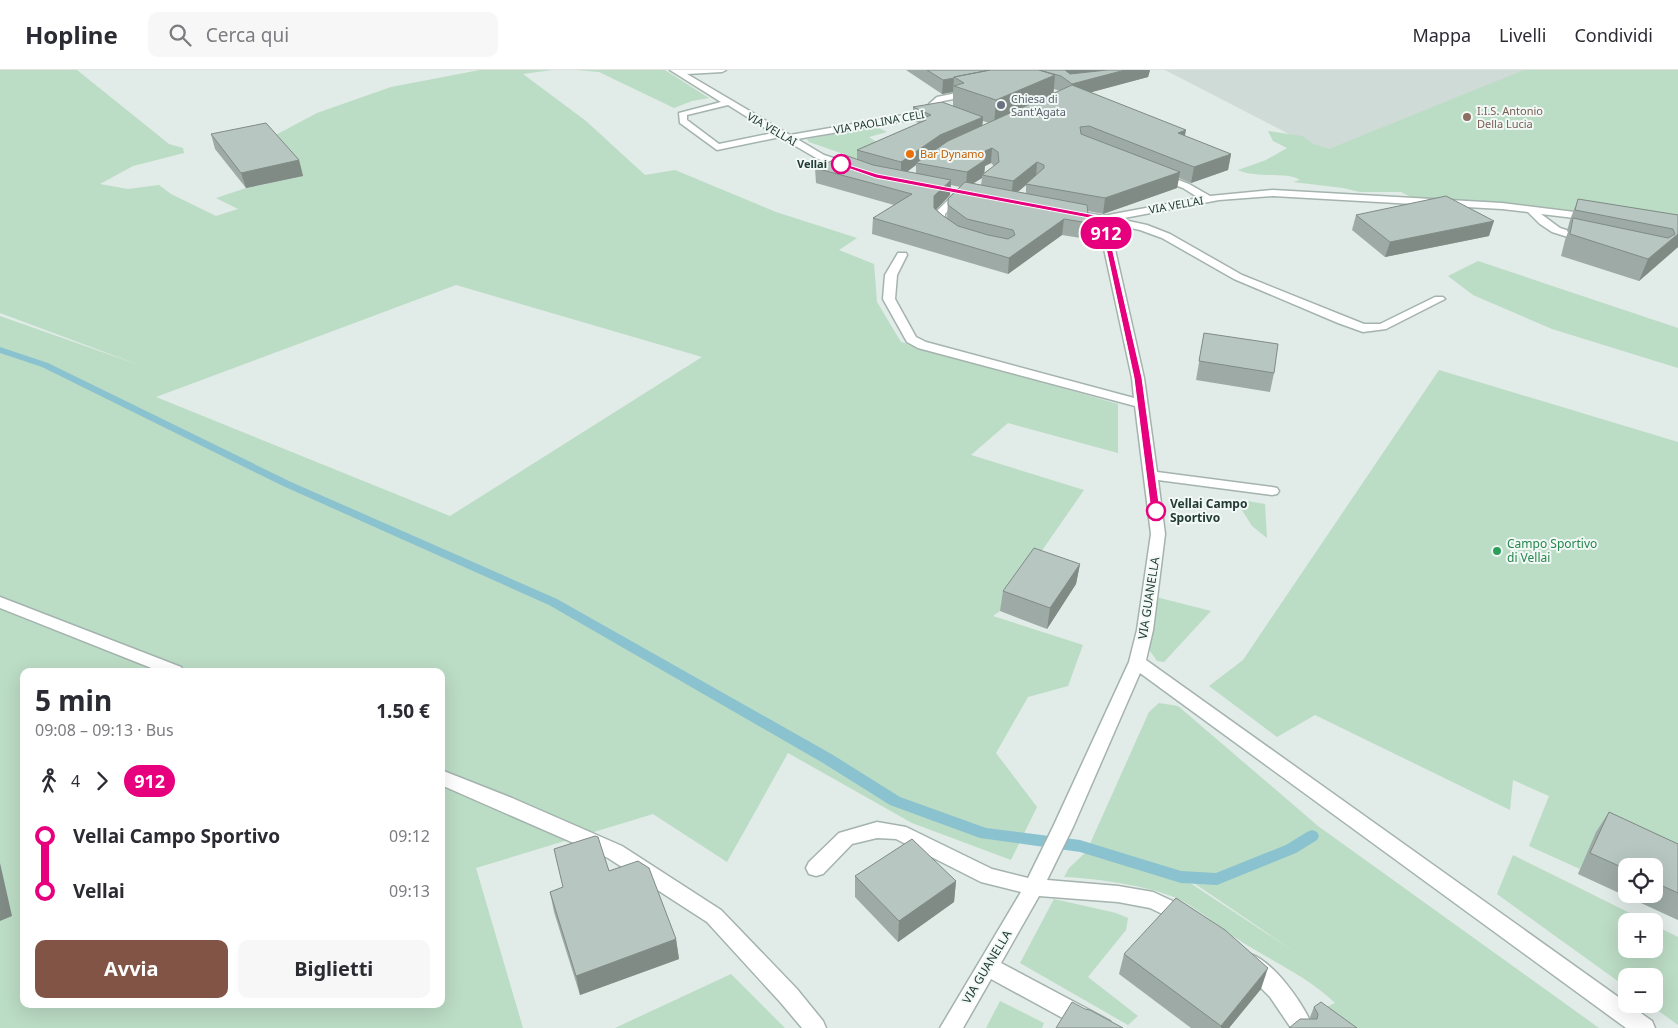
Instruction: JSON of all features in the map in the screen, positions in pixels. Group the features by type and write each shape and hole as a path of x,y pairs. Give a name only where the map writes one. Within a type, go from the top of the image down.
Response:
{"street":[{"path":"676,71 722,70"},
{"name":"VIA VELLAI","path":"676,71 821,157 858,170"},
{"name":"VIA PAOLINA CELI","path":"942,111 933,104 940,99 984,90"},
{"name":"VIA PAOLINA CELI","path":"727,102 683,113 683,122 717,147 942,111"},
{"path":"942,111 960,117"},
{"path":"1152,172 1186,186 1208,199"},
{"path":"962,237 946,230 940,222 940,213 964,191"},
{"name":"VIA VELLAI","path":"1058,210 1103,219 1208,199 1246,194 1306,194 1531,209 1602,219"},
{"path":"1531,209 1542,223 1563,235 1601,243"},
{"path":"1103,219 1143,227 1166,236 1238,276 1342,322 1363,328 1382,326 1439,299"},
{"name":"VIA GUANELLA","path":"951,1028 1033,887 1063,827 1137,662 1145,630 1158,534 1138,378 1103,219"},
{"path":"902,254 891,275 889,299 911,339 922,345 1142,404"},
{"path":"1151,475 1272,491"},
{"path":"0,602 167,668"},
{"path":"1137,662 1644,1028"},
{"path":"445,780 505,803 615,852 714,916 789,996 816,1028"},
{"path":"816,868 846,838 877,830 899,832 988,876 1033,887 1118,894 1153,900 1201,925"},
{"path":"1237,951 1278,990 1301,1025"},
{"path":"988,967 1102,1028"}],"shaded area":[{"name":"I.I.S. Antonio Della Lucia","path":"1165,70 1678,70 1577,211 1509,203 1411,197"}],"green space":[{"path":"0,70 77,70 169,144 183,148 184,153 133,166 100,184 128,189 159,185 171,194 216,216 238,209 216,198 246,188 303,176 270,138 317,113 391,87 480,70 552,70 523,74 586,121 645,175 675,170 776,212 857,238 839,250 874,264 877,302 901,342 1118,404 1118,453 1008,423 971,455 1084,490 1000,611 993,616 1083,645 1068,686 1028,697 996,753 1037,807 1011,860 912,823 788,753 727,862 653,814 476,868 523,1028 0,1028 0,316 142,366 0,313","holes":["456,285 702,357 450,516 156,397"]},
{"path":"576,70 665,70 709,98 692,101 674,108 599,72"},
{"name":"I.I.S. Antonio Della Lucia","path":"1524,70 1678,70 1678,229 1577,211 1509,203 1411,197 1401,192 1360,192 1293,182 1300,180 1295,177 1254,174 1238,170 1266,160 1287,148 1273,141 1268,131 1302,136 1313,144 1329,149"},
{"path":"874,126 887,132 869,137 882,146 858,159 809,142 807,139"},
{"path":"1478,261 1678,328 1678,368 1552,329 1473,295 1448,276"},
{"name":"Campo Sportivo di Vellai","path":"1439,370 1678,442 1678,920 1641,903 1663,903 1663,858 1618,858 1618,892 1578,874 1580,869 1529,846 1549,796 1513,780 1510,810 1315,715 1277,737 1209,686 1243,660"},
{"path":"1235,499 1265,504 1267,538 1252,526"},
{"path":"1156,597 1211,611 1164,662 1157,661 1148,648 1153,630"},
{"path":"1159,703 1178,706 1318,826 1599,1028 1338,1028 1316,1012 1335,1003 1326,995 1295,973 1244,943 1186,903 1175,897 1144,888 1109,881 1064,877 1069,868 1085,853 1181,877 1298,954 1185,877 1089,846 1149,712"},
{"path":"1513,855 1630,913 1618,913 1618,958 1663,958 1663,930 1678,937 1678,1025 1661,1013 1663,1013 1663,968 1618,968 1618,981 1497,894"},
{"path":"1054,899 1116,913 1128,918 1126,930 1088,977 1138,1016 1128,1025 1020,963"},
{"path":"731,974 785,1028 615,1028"},
{"path":"1000,1001 1044,1023 1042,1028 986,1028"}],"building":[{"path":"927,70 990,70 943,80"},
{"path":"990,70 1039,70 1055,75 996,100 954,86 964,83 954,77"},
{"path":"1039,70 1065,70 1070,74 1125,70 1072,84 1061,76"},
{"path":"1072,85 1186,130 1178,133 1231,154 1194,167 1089,126 1080,127 1081,134 1180,172 1105,198 1026,184 1044,168 1044,165 1037,162 1013,181 982,175 999,162 998,152 992,148 985,151 985,160 967,172 916,163 948,141"},
{"path":"942,102 983,117 940,135 901,162 857,150 926,120 922,119 931,115 913,107"},
{"path":"266,123 299,160 241,173 211,134"},
{"path":"845,155 873,165 951,180 934,196 934,208 958,226 988,235 1008,239 1015,235 1013,230 967,219 948,205 948,199 965,182 1087,205 1089,223 1064,219 1009,258 873,218 912,194 815,168"},
{"path":"1446,196 1494,221 1390,242 1356,215"},
{"path":"1578,199 1678,215 1678,234 1648,259 1570,234 1573,218 1668,238 1675,234 1673,229 1575,210"},
{"path":"1204,333 1278,344 1274,373 1199,361"},
{"path":"1034,548 1080,564 1050,608 1003,591"},
{"path":"1609,812 1678,844 1678,893 1663,886 1663,858 1618,858 1618,865 1590,853"},
{"path":"595,836 598,837 609,871 638,861 649,868 676,939 576,976 550,892 563,887 554,849"},
{"path":"912,839 956,881 899,921 855,876"},
{"path":"1176,898 1225,930 1268,968 1221,1026 1124,954"},
{"path":"1072,1002 1090,1010 1123,1028 1056,1028"},
{"path":"1321,1002 1357,1028 1289,1028 1300,1019 1317,1019 1318,1014 1314,1007"}],"waterway":[{"path":"0,350 45,365 287,484 553,602 828,759 895,801 985,834 1080,846 1181,877 1217,879 1291,849 1312,836"}],"bus line":[{"name":"912","path":"841,164 876,176 1103,219 1138,378 1156,511"}],"place":[{"name":"Chiesa di Sant'Agata","path":"1001,105"},
{"name":"I.I.S. Antonio Della Lucia","path":"1467,117"},
{"name":"Bar Dynamo","path":"910,154"},
{"name":"Vellai","path":"841,164"},
{"name":"Vellai Campo Sportivo","path":"1156,511"},
{"name":"Campo Sportivo di Vellai","path":"1497,551"}]}
